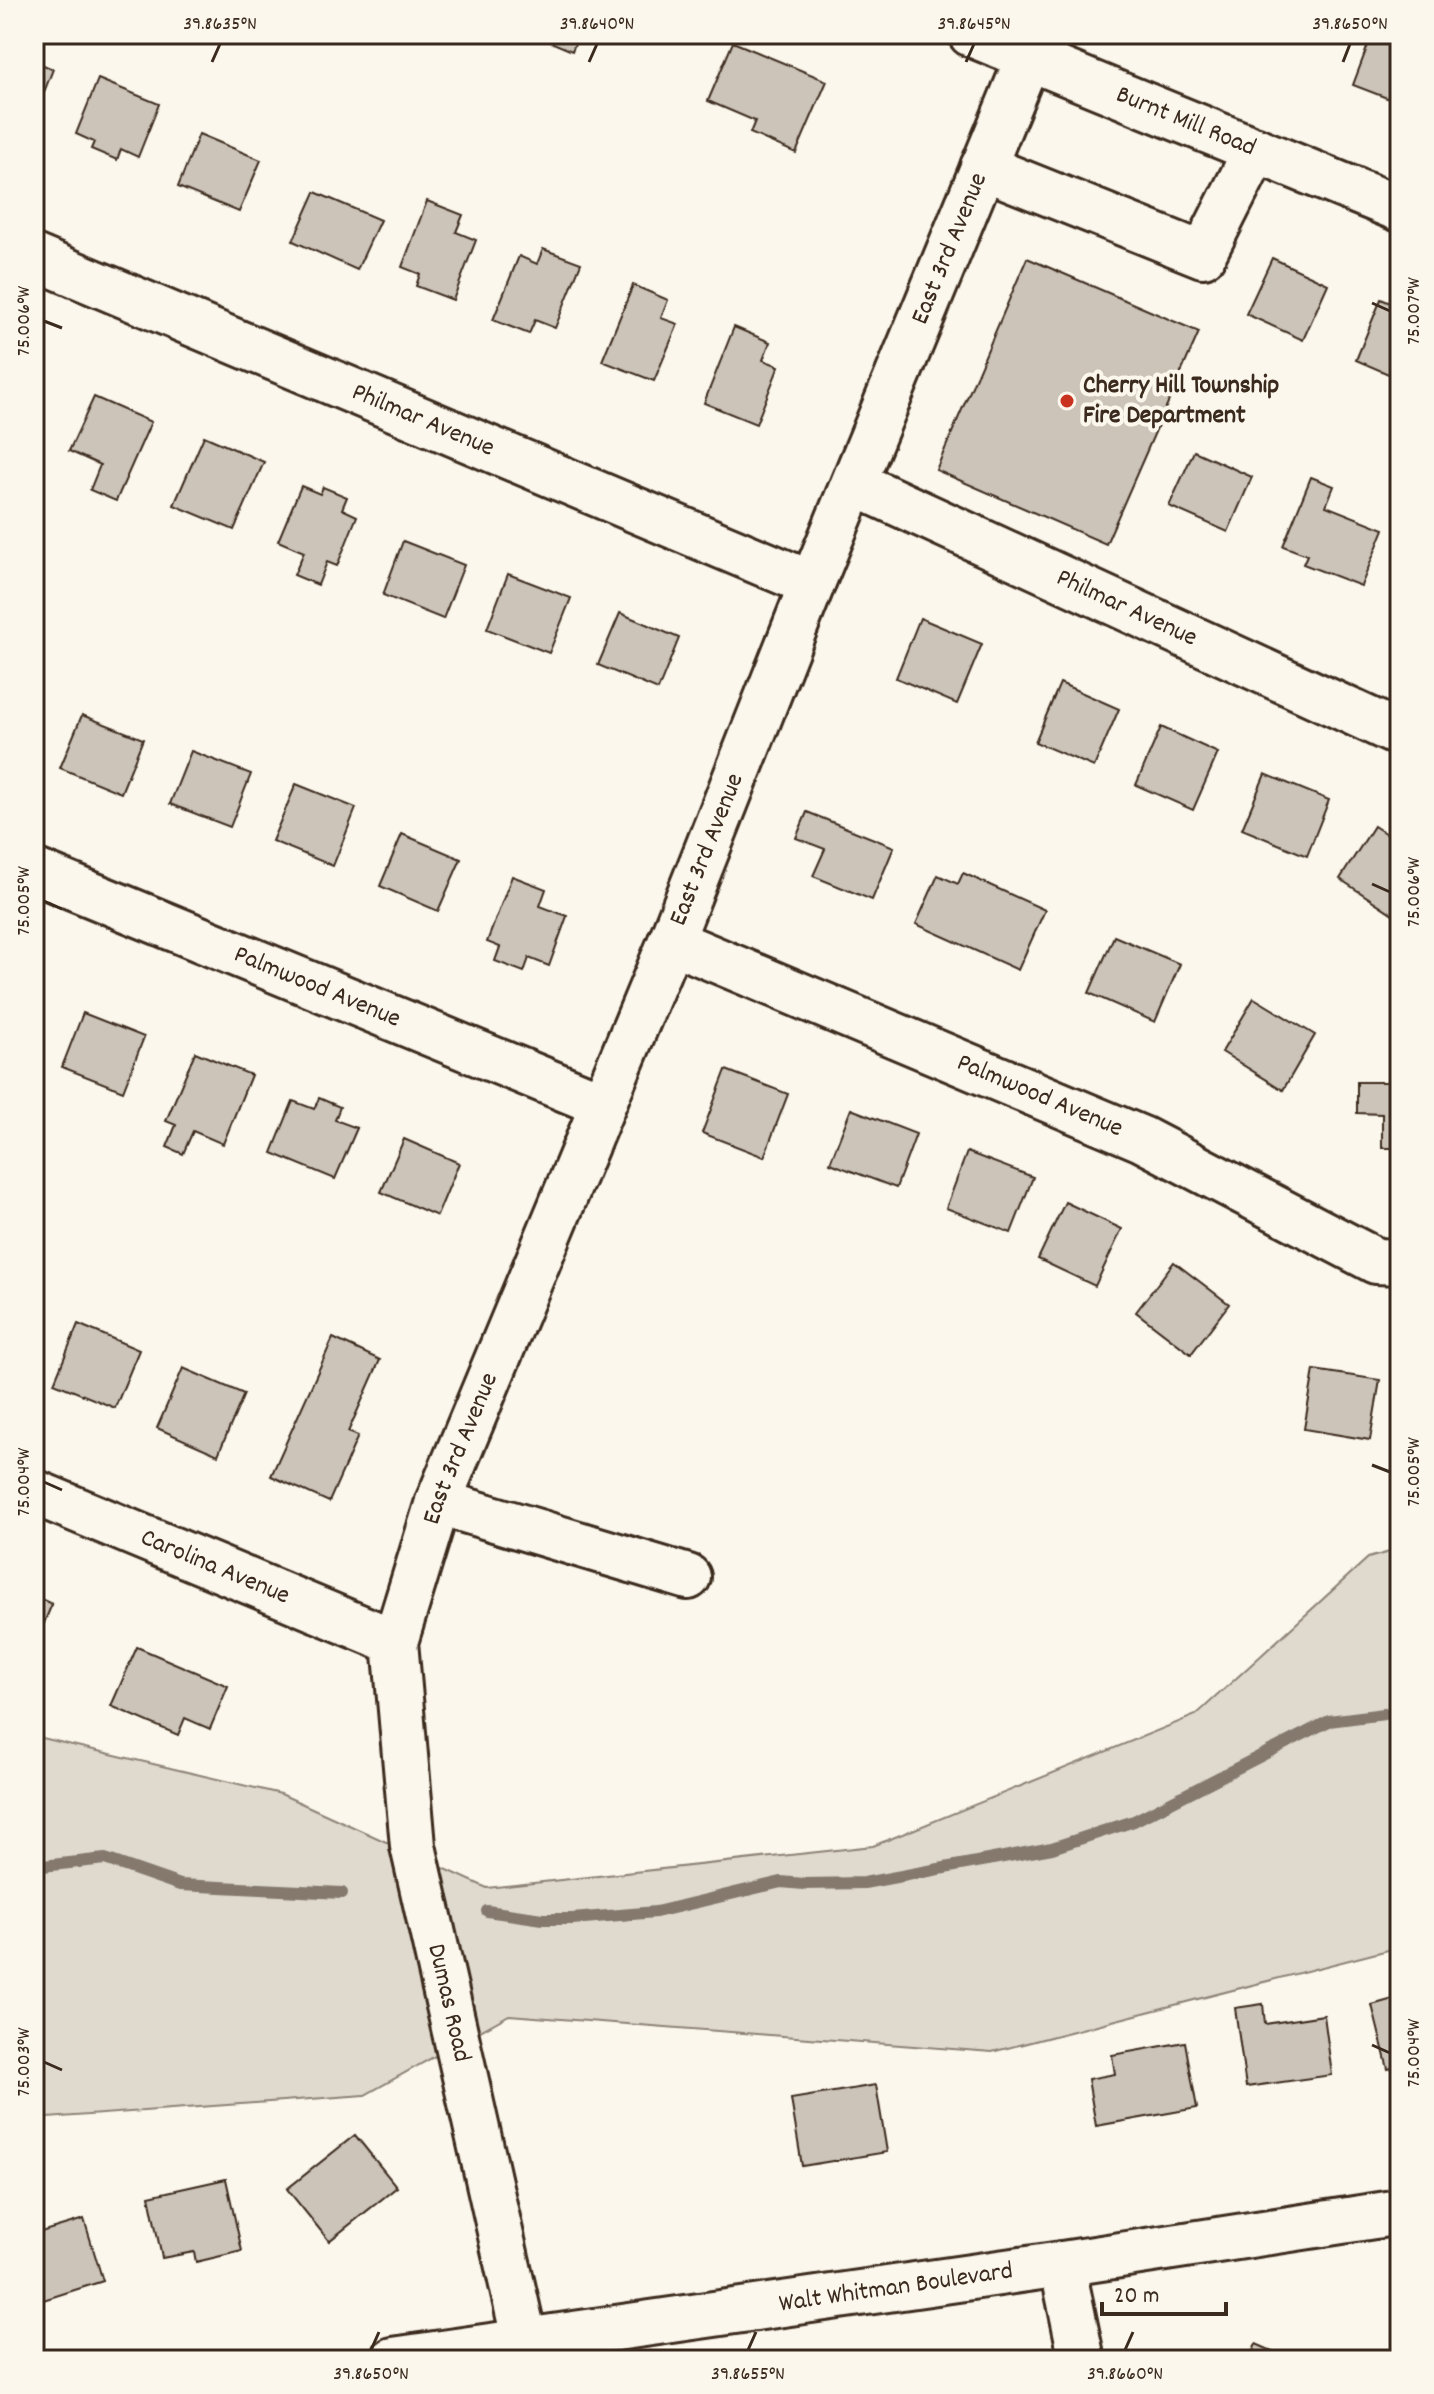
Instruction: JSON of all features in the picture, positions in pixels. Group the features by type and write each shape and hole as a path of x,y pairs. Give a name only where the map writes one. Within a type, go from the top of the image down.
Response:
{"street":[{"name":"Burnt Mill Road","path":"971,34 1033,46 1256,150 1400,209"},
{"name":"East 3rd Avenue","path":"395,1642 438,1502 671,941 812,584 1033,46"},
{"path":"983,167 1203,255 1256,150"},
{"name":"Philmar Avenue","path":"34,257 812,584"},
{"name":"Philmar Avenue","path":"854,483 1400,734"},
{"name":"Palmwood Avenue","path":"34,871 602,1104"},
{"name":"Palmwood Avenue","path":"671,941 1142,1139 1376,1261 1400,1262"},
{"name":"Carolina Avenue","path":"34,1492 395,1642"},
{"path":"438,1502 688,1577"},
{"name":"Dumas Road","path":"395,1642 413,1846 527,2351"},
{"name":"Walt Whitman Boulevard","path":"393,2360 527,2351 1400,2212"},
{"path":"1062,2264 1082,2360"}],"shaded area":[{"path":"1400,1549 1400,1947 992,2052 509,2015 365,2095 34,2119 34,1736 281,1794 487,1888 873,1846 1196,1715 1368,1558"}],"building":[{"path":"542,34 579,34 572,51 541,38"},
{"path":"1389,34 1400,34 1400,103 1353,85 1371,37 1385,43"},
{"path":"733,42 827,81 796,153 750,133 755,121 708,101"},
{"path":"34,61 53,69 34,118"},
{"path":"98,79 159,104 138,157 121,149 117,160 91,149 94,142 76,134"},
{"path":"199,134 261,160 239,212 178,187"},
{"path":"315,192 380,220 357,270 293,241"},
{"path":"427,201 463,215 456,232 476,240 453,300 416,286 420,274 402,267"},
{"path":"543,249 581,263 555,328 535,320 529,334 493,320 519,256 537,264"},
{"name":"Cherry Hill Township Fire Department","path":"1027,258 1199,332 1106,544 936,470"},
{"path":"1272,258 1328,284 1303,340 1246,314"},
{"path":"633,285 668,300 661,318 678,324 654,381 602,361"},
{"path":"1381,299 1400,307 1400,379 1356,360"},
{"path":"734,327 770,342 763,360 779,366 756,424 704,403"},
{"path":"34,386 41,389 34,406"},
{"path":"94,397 151,422 116,501 90,490 100,465 69,451"},
{"path":"204,436 264,462 234,530 174,505"},
{"path":"1194,451 1252,477 1228,532 1169,506"},
{"path":"1311,477 1334,486 1326,506 1384,529 1361,586 1303,564 1307,555 1283,546"},
{"path":"301,486 320,494 323,487 347,497 342,509 357,516 337,566 327,562 318,585 294,575 304,552 278,541"},
{"path":"403,541 464,565 443,619 383,595"},
{"path":"508,574 571,598 549,653 487,629"},
{"path":"620,613 679,638 658,690 598,665"},
{"path":"920,618 982,644 957,704 896,678"},
{"path":"1060,683 1119,709 1094,767 1035,742"},
{"path":"82,715 143,739 121,793 60,768"},
{"path":"1161,727 1218,753 1193,810 1136,785"},
{"path":"191,751 251,774 230,827 170,804"},
{"path":"1265,774 1329,800 1307,856 1242,829"},
{"path":"296,784 356,808 333,866 272,841"},
{"path":"807,812 894,847 872,900 813,876 825,849 796,838"},
{"path":"1374,826 1400,843 1400,910 1396,916 1340,879"},
{"path":"402,834 461,859 438,911 380,886"},
{"path":"963,873 1045,910 1018,970 916,924 938,875 958,884"},
{"path":"512,876 546,889 540,906 567,916 549,966 529,958 524,972 495,961 500,947 487,942"},
{"path":"1114,936 1180,964 1155,1022 1089,993"},
{"path":"1254,998 1315,1035 1283,1090 1222,1052"},
{"path":"83,1013 144,1037 123,1091 62,1067"},
{"path":"195,1052 251,1075 223,1144 193,1131 183,1154 167,1147 176,1125 166,1121"},
{"path":"726,1070 788,1094 764,1157 702,1133"},
{"path":"1357,1082 1400,1082 1400,1148 1382,1148 1382,1114 1357,1113"},
{"path":"319,1098 340,1107 335,1120 357,1128 335,1179 272,1153 293,1101 314,1109"},
{"path":"851,1109 916,1134 896,1188 830,1163"},
{"path":"404,1139 459,1163 437,1216 381,1192"},
{"path":"967,1152 1033,1177 1011,1233 946,1208"},
{"path":"1065,1202 1122,1229 1095,1286 1038,1259"},
{"path":"1174,1262 1229,1304 1191,1354 1136,1312"},
{"path":"78,1324 139,1350 115,1408 54,1383"},
{"path":"333,1338 380,1360 348,1432 358,1436 329,1502 271,1476"},
{"path":"183,1368 244,1394 218,1455 157,1428"},
{"path":"1314,1370 1380,1380 1370,1440 1304,1429"},
{"path":"34,1596 52,1604 34,1647"},
{"path":"137,1647 228,1686 210,1729 185,1718 178,1735 111,1706"},
{"path":"1400,1997 1400,2066 1388,2069 1372,2005"},
{"path":"1263,2004 1265,2024 1324,2015 1332,2075 1246,2087 1235,2008"},
{"path":"1185,2042 1197,2108 1096,2126 1088,2079 1115,2074 1112,2055"},
{"path":"876,2085 887,2152 802,2166 791,2099"},
{"path":"355,2135 397,2187 329,2241 287,2189"},
{"path":"226,2179 242,2251 196,2262 194,2252 162,2258 149,2196"},
{"path":"84,2219 103,2281 34,2303 34,2234"},
{"path":"1256,2344 1293,2360 1249,2360"}],"waterway":[{"path":"487,1911 543,1919 656,1912 781,1882 864,1883 1052,1848 1134,1821 1329,1721 1400,1712"},
{"path":"34,1867 105,1859 180,1885 342,1893"}],"place":[{"name":"Cherry Hill Township Fire Department","path":"1067,401"}]}
